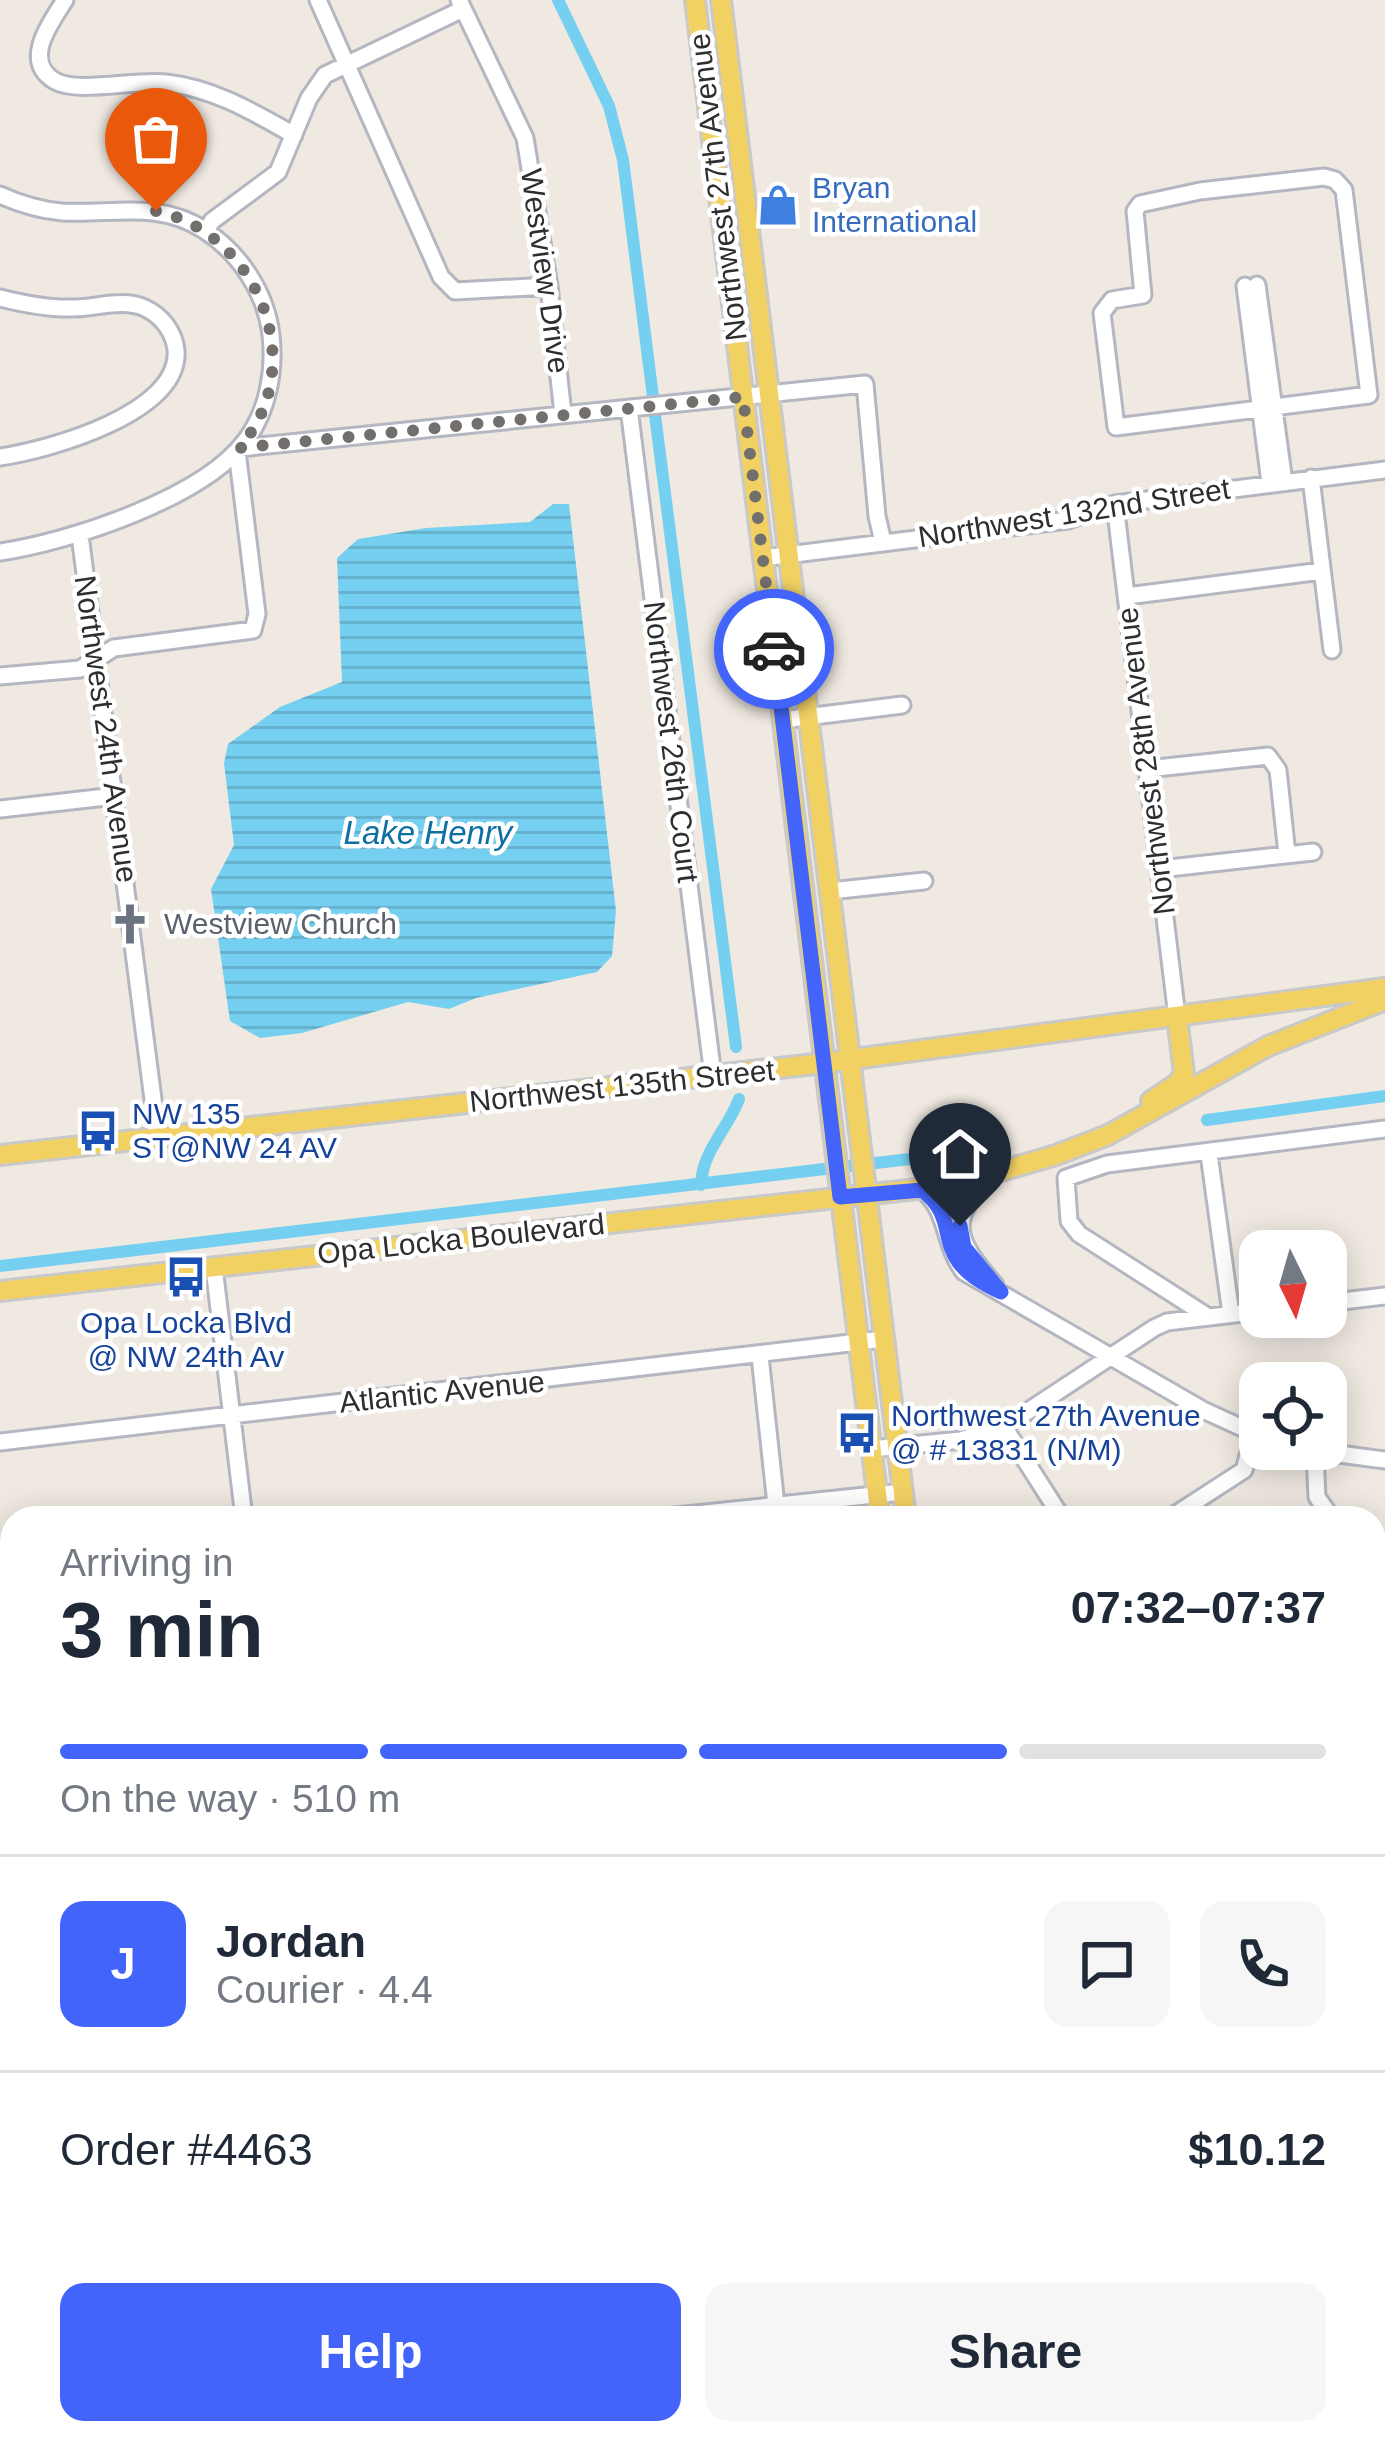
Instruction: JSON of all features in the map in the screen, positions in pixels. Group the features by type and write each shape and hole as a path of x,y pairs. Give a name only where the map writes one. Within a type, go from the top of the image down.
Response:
{"main road":[{"name":"Northwest 27th Avenue","path":"695,0 878,1506"},
{"name":"Northwest 27th Avenue","path":"721,0 905,1506"},
{"name":"Northwest 135th Street","path":"0,1156 824,1064 1385,988"},
{"name":"Opa Locka Boulevard","path":"0,1291 839,1191 922,1190 998,1173 1108,1135 1268,1046 1385,1000"},
{"path":"1042,1159 1050,1148 1130,1112 1178,1083 1184,1063 1177,1017"}],"street":[{"path":"65,0 41,39 39,56 45,71 57,82 77,86 129,80 167,82 212,92 294,135"},
{"path":"318,0 441,277 455,292 549,286"},
{"path":"206,231 212,221 272,179 314,87 325,75 461,4"},
{"name":"Westview Drive","path":"461,4 525,138 563,414"},
{"path":"1324,177 1344,190 1369,395 1265,407 1116,427 1102,313 1112,300 1143,295 1135,211 1148,199 1324,177"},
{"path":"0,195 54,211 156,211 206,231 251,278 271,332 267,394 254,428 238,449 156,502 80,535 0,552"},
{"path":"1251,286 1277,482"},
{"path":"0,298 60,308 140,306 157,314 169,328 176,356 166,386 130,412 68,440 0,457"},
{"path":"238,449 865,385 883,542"},
{"name":"Northwest 26th Court","path":"629,408 712,1076"},
{"path":"0,676 80,669 114,648 239,635 254,628 257,614 238,449"},
{"name":"Northwest 132nd Street","path":"762,558 1067,520 1115,504 1385,470"},
{"path":"1311,478 1332,650"},
{"name":"Northwest 28th Avenue","path":"1115,504 1177,1017"},
{"name":"Northwest 24th Avenue","path":"80,535 158,1138"},
{"path":"1126,596 1322,571"},
{"path":"782,720 902,705"},
{"path":"1147,770 1268,756 1278,770 1287,854"},
{"path":"0,809 115,796"},
{"path":"1160,869 1313,852"},
{"path":"830,891 924,880"},
{"path":"1208,1316 1079,1234 1069,1221 1066,1178 1107,1164 1385,1129"},
{"path":"1209,1154 1232,1314"},
{"path":"998,1173 967,1201 960,1226 964,1247 1001,1292"},
{"path":"922,1190 938,1202 948,1247 964,1272 1239,1425"},
{"path":"214,1267 243,1506"},
{"path":"1347,1301 1385,1296"},
{"path":"872,1449 961,1440 1004,1427 1167,1322 1239,1313"},
{"name":"Atlantic Avenue","path":"0,1442 884,1340"},
{"path":"760,1356 776,1505"},
{"path":"1004,1427 1054,1506"},
{"path":"1347,1456 1385,1460"},
{"path":"1188,1506 1244,1470"},
{"path":"1312,1470 1323,1506"},
{"path":"767,1506 903,1492"}],"water":[{"name":"Lake Henry","path":"553,504 569,504 616,911 612,956 597,972 476,998 449,1009 408,1002 302,1033 260,1038 230,1021 211,889 234,845 224,763 228,744 280,707 342,682 337,558 358,539 426,528 530,522"}],"waterway":[{"path":"558,0 609,106 623,160 653,397"},
{"path":"655,415 736,1047"},
{"path":"1207,1120 1385,1096"},
{"path":"701,1185 706,1161 739,1099"},
{"path":"0,1266 969,1152"}],"way so far":[{"path":"156,211 193,224 222,243 246,271 263,303 272,339 271,375 258,419 239,448 743,397 774,649"}],"place":[{"name":"Bryan International","path":"778,205"},
{"name":"Westview Church","path":"130,924"},
{"name":"NW 135 ST@NW 24 AV","path":"98,1131"},
{"name":"Opa Locka Blvd @ NW 24th Av","path":"186,1277"},
{"name":"Northwest 27th Avenue @ # 13831 (N/M)","path":"857,1433"}],"route":[{"path":"774,649 840,1197 922,1190 938,1202 948,1247 964,1272 1001,1292 964,1247 960,1226"}]}
